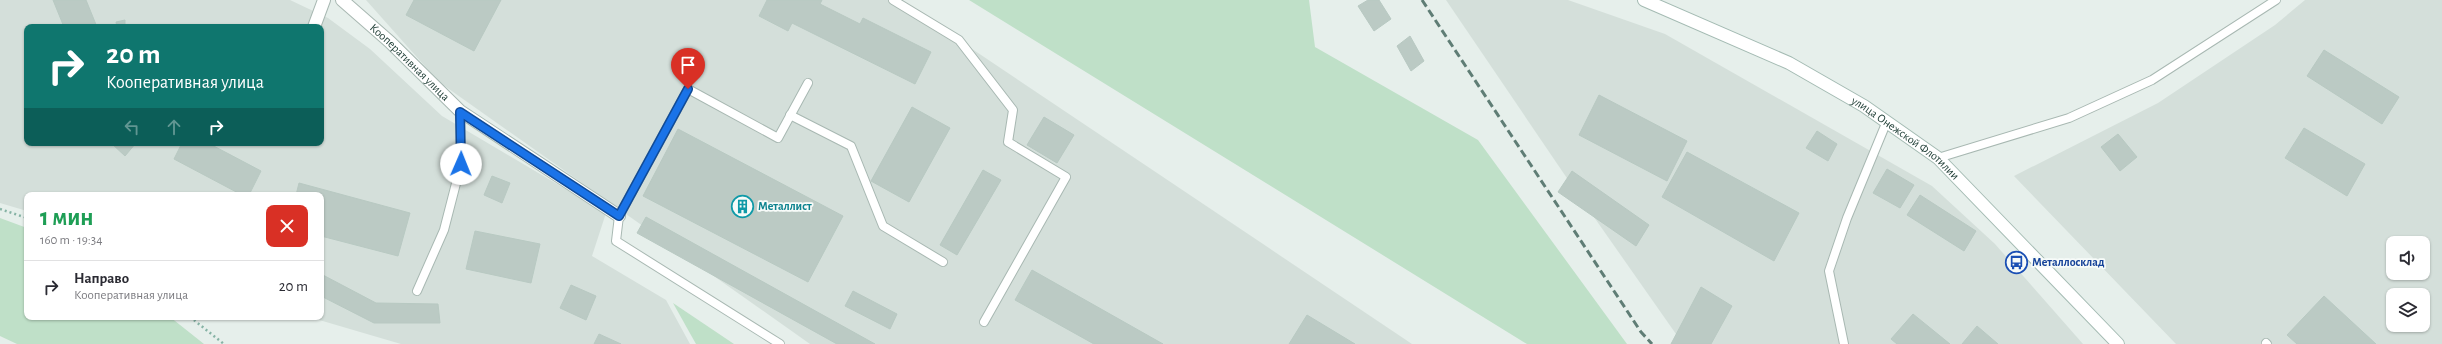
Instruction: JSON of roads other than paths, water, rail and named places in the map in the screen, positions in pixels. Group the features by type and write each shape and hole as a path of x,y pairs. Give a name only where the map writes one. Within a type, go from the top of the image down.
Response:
{"street":[{"path":"315,24 324,0"},
{"name":"Кооперативная улица","path":"342,0 390,42 460,112 619,216"},
{"name":"улица Онежской Флотилии","path":"1938,158 2118,344"}],"lane":[{"path":"893,0 959,40 1013,110 1008,142 1066,177 984,322"},
{"path":"1644,0 1790,63 1864,106 1938,158 2069,118 2152,80 2276,0"},
{"path":"780,344 616,241 619,216 688,89 778,138 808,83"},
{"path":"417,291 444,230 461,164 460,112"},
{"path":"790,115 851,146 883,226 943,262"},
{"path":"1844,344 1829,271 1847,218 1887,121"}],"railway":[{"path":"1422,0 1641,332 1652,344"}],"place":[{"name":"Металлист","path":"743,206"},
{"name":"Металлосклад","path":"2017,262"}]}
